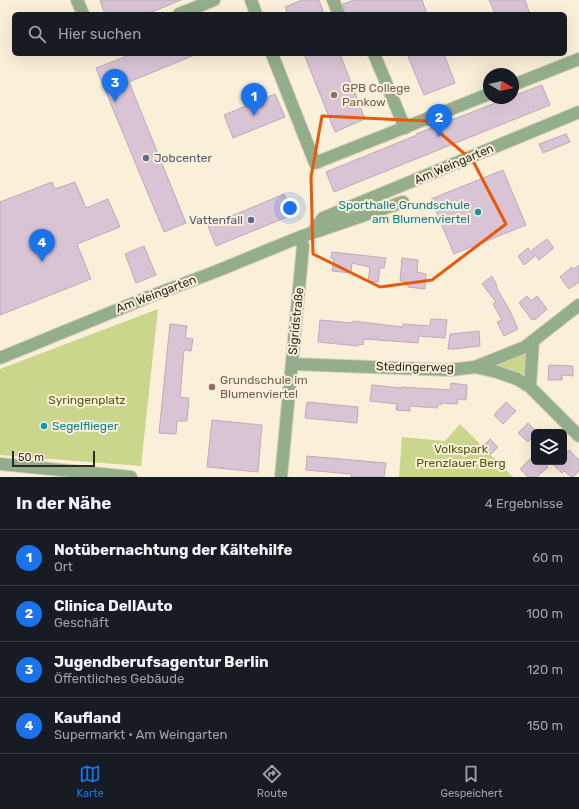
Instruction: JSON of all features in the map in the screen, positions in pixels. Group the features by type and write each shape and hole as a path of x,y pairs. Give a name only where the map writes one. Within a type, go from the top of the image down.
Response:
{"street":[{"path":"77,0 82,12"},
{"path":"183,12 214,0"},
{"path":"251,0 255,12"},
{"path":"333,0 338,12"},
{"path":"273,56 315,163 483,96"},
{"path":"375,56 405,128"},
{"path":"519,83 579,59"},
{"name":"Am Weingarten","path":"312,233 323,218 579,112"},
{"name":"Am Weingarten","path":"0,358 300,237 403,202"},
{"name":"Sigridstraße","path":"281,477 303,246 300,237"},
{"name":"Stedingerweg","path":"292,364 450,370 475,367 525,347 579,305"},
{"path":"530,387 533,341"},
{"path":"475,367 497,372 517,379 530,387 579,436"},
{"path":"0,464 131,477"}],"highlighted area":[{"path":"322,116 426,121 473,161 506,224 432,280 380,287 313,254 311,177"}],"green space":[{"name":"Syringenplatz","path":"158,309 141,466 0,455 0,369"},
{"path":"527,352 525,377 498,367 498,364"},
{"name":"Volkspark Prenzlauer Berg","path":"460,424 513,477 399,477 402,437 445,441"}],"building":[{"path":"100,0 181,0 152,12 104,12"},
{"path":"302,0 319,0 323,12 287,12 285,7"},
{"path":"354,0 422,0 426,12 345,12 343,4"},
{"path":"489,0 525,0 529,12 494,12"},
{"name":"Jobcenter","path":"127,56 192,56 129,82 186,223 164,232 96,68"},
{"path":"305,56 341,56 365,119 335,132"},
{"path":"408,56 445,56 455,83 424,95"},
{"path":"542,85 550,105 334,192 326,172 493,104 519,104 519,94"},
{"path":"275,94 285,117 233,138 224,115"},
{"path":"566,134 570,142 543,153 539,144"},
{"name":"Sporthalle Grundschule am Blumenviertel","path":"503,170 526,225 454,254 431,199"},
{"path":"52,182 55,189 75,182 86,208 108,199 120,227 77,244 91,279 0,315 0,202"},
{"name":"Vattenfall","path":"284,194 292,215 216,246 208,226"},
{"path":"547,239 554,248 539,260 532,250"},
{"path":"144,246 156,275 136,283 125,254"},
{"path":"528,248 535,256 524,265 518,256"},
{"path":"332,252 386,258 384,268 380,268 378,282 368,281 370,267 352,263 351,273 332,271 334,259 331,258"},
{"path":"402,258 418,260 417,272 426,274 425,289 408,287 408,282 400,281"},
{"path":"579,265 579,282 569,289 560,277 572,267 574,269"},
{"path":"492,276 497,286 496,287 510,311 518,329 504,336 497,322 502,320 493,304 496,302 482,284"},
{"path":"527,296 531,301 537,296 547,309 535,320 534,318 532,320 519,303"},
{"path":"431,319 447,320 445,338 419,336 418,343 364,339 363,345 358,344 358,346 318,342 320,320 353,323 353,321 403,327 403,324 430,326"},
{"path":"170,324 187,326 185,338 193,339 191,351 184,350 180,397 189,398 187,421 177,421 176,434 159,433"},
{"path":"479,331 480,346 448,349 450,334"},
{"path":"549,365 573,366 573,376 562,375 562,380 548,380"},
{"path":"451,383 467,385 466,400 458,399 457,404 441,403 441,405 438,405 437,408 410,406 410,411 396,410 397,404 370,401 372,385 450,390"},
{"path":"307,402 358,407 357,423 305,418"},
{"path":"506,402 516,411 503,424 494,415"},
{"path":"212,420 262,425 258,472 207,467"},
{"path":"528,423 534,429 531,429 531,439 528,442 518,433"},
{"path":"490,439 498,447 491,454 483,446"},
{"path":"569,450 579,460 579,471 573,477 564,471 562,473 553,465 567,465 567,452"},
{"path":"307,456 386,463 384,477 351,477 351,474 306,470"},
{"path":"531,458 531,465 546,465 548,467 537,477 528,477 520,469"}],"place":[{"name":"GPB College Pankow","path":"334,95"},
{"name":"Jugendberufsagentur Berlin","path":"115,102"},
{"name":"Notübernachtung der Kältehilfe","path":"254,116"},
{"name":"Clinica DellAuto","path":"439,137"},
{"name":"Jobcenter","path":"146,158"},
{"name":"Sporthalle Grundschule am Blumenviertel","path":"478,212"},
{"name":"Vattenfall","path":"251,220"},
{"name":"Kaufland","path":"42,262"},
{"name":"Grundschule im Blumenviertel","path":"212,387"},
{"name":"Segelflieger","path":"44,426"}]}
